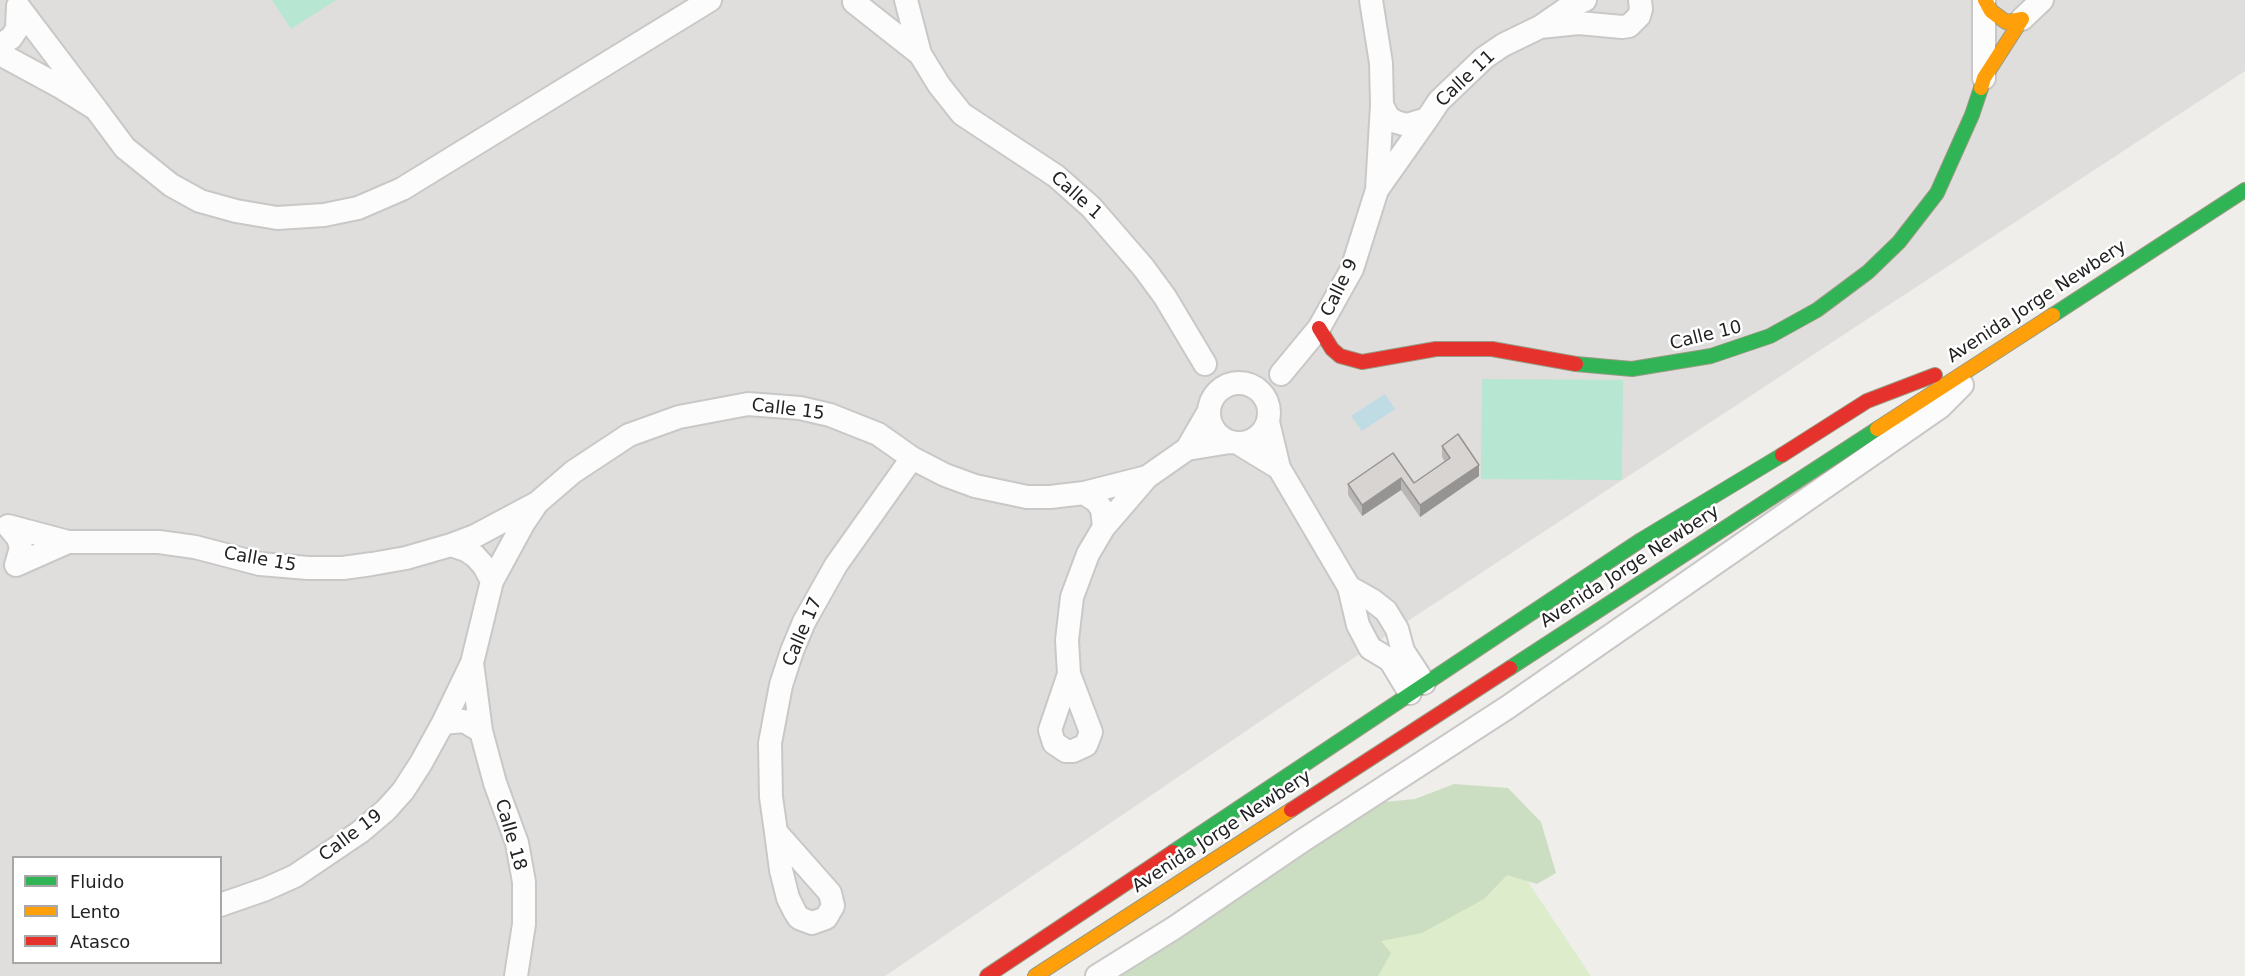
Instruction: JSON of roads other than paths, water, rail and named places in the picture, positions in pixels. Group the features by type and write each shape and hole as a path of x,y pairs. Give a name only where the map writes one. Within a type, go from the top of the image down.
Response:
{"street":[{"path":"17,3 125,148 171,185 200,201 236,212 277,218 324,215 358,207 402,189 710,0"},
{"path":"857,0 920,54"},
{"path":"906,0 920,54"},
{"path":"1371,0 1379,41 1382,105 1377,190"},
{"path":"1540,27 1569,7 1585,0"},
{"path":"1540,27 1579,23 1629,26 1639,16 1640,0"},
{"path":"1984,0 1991,12 2006,22 2022,19 2042,0"},
{"path":"1984,0 1984,78"},
{"path":"0,45 11,38 17,29 17,3"},
{"name":"Calle 10","path":"1319,328 1332,349 1340,356 1362,362 1436,349 1492,349 1569,363 1632,369 1711,356 1752,344 1817,310 1853,285 1899,242 1926,210 1948,173 1984,78 2022,19"},
{"name":"Calle 11","path":"1377,190 1439,101 1484,58 1503,45 1540,27"},
{"path":"0,54 96,110"},
{"name":"Calle 1","path":"920,54 939,85 962,114 1056,176 1091,207 1143,267 1165,297 1205,364"},
{"path":"1382,105 1388,117 1396,122 1407,125 1427,118"},
{"name":"Avenida Jorge Newbery","path":"1035,976 2245,189"},
{"name":"Calle 9","path":"1281,374 1319,328 1352,269 1377,190"},
{"path":"987,976 1641,540 1734,485 1867,401 1992,353"},
{"path":"1097,976 1174,928 1302,841 1508,707 1921,421 1940,407 1992,353"},
{"path":"1205,364 1245,383 1262,393 1266,399 1279,468 1349,587 1358,625 1370,648 1396,656"},
{"path":"1205,364 1210,419 1217,433 1279,468"},
{"path":"1069,674 1067,640 1072,597 1088,554 1104,527 1147,477 1187,448 1214,397 1225,386 1281,374 1269,418 1260,435 1253,440 1187,448"},
{"name":"Calle 15","path":"68,542 159,542 195,547 260,564 319,568 343,568 406,558 475,536 537,503 573,472 629,435 679,417 748,404 800,408 830,415 878,434 912,458 959,481 1004,494 1050,497 1084,493 1147,477"},
{"name":"Calle 17","path":"776,832 771,797 770,743 781,685 792,651 804,622 836,565 912,458"},
{"path":"1084,493 1096,501 1102,509 1104,527"},
{"path":"472,663 492,581 537,503"},
{"path":"4,524 68,542"},
{"path":"4,524 18,538 21,548 8,571"},
{"path":"8,571 68,542"},
{"path":"450,545 475,556 484,566 492,581"},
{"path":"1349,587 1386,611 1397,630 1396,656 1417,688"},
{"name":"Calle 19","path":"222,903 266,889 295,876 338,849 386,810 403,791 422,763 472,663"},
{"name":"Calle 18","path":"472,663 481,730 495,783 517,843 524,882 524,924 516,976"},
{"path":"443,723 464,721 481,730"}],"water":[{"path":"1385,394 1395,409 1362,431 1351,416"}]}
